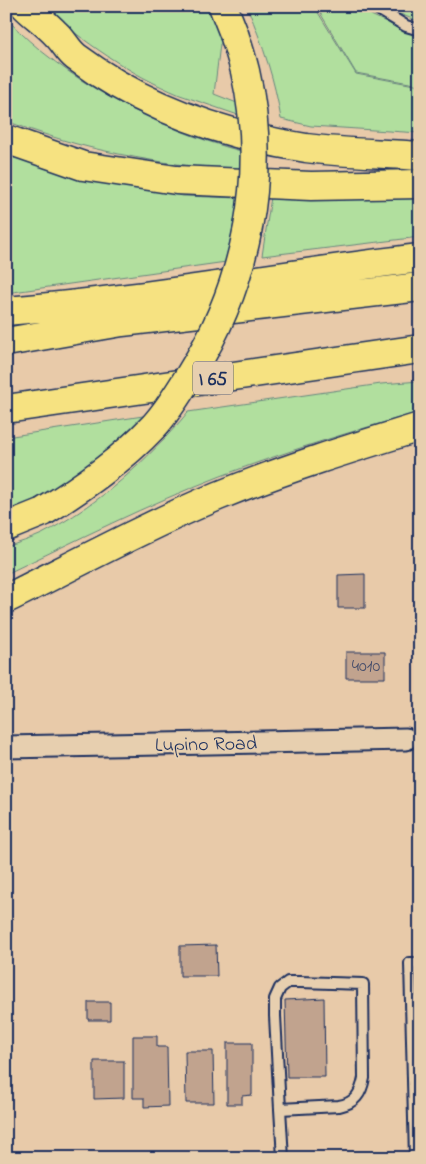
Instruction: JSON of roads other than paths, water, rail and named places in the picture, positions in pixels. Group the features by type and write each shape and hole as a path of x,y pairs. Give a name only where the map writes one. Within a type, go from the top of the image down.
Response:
{"highway":[{"path":"8,6 50,44 67,50 116,83 150,102 193,120 235,134 307,148 420,156"},
{"path":"25,6 57,34 67,50"},
{"path":"6,527 43,512 81,488 117,461 155,425 180,391 206,350 227,305 242,258 252,207 254,135 245,71 223,6"},
{"path":"6,139 83,166 176,180 311,186 420,184"},
{"path":"6,311 75,305 350,266 420,258"},
{"path":"6,342 122,322 420,287"},
{"name":"I 65","path":"6,409 420,350"},
{"path":"6,599 148,528 219,496 340,451 420,427"}],"street":[{"name":"Lupino Road","path":"6,747 406,739"}],"lane":[{"path":"373,6 406,26 420,30"},
{"path":"414,1158 416,1075 410,963 420,963"},
{"path":"280,1109 339,1106 348,1104 359,1095 364,1078 363,984 288,982 280,988 275,999 275,1016 280,1109 283,1158"}]}
